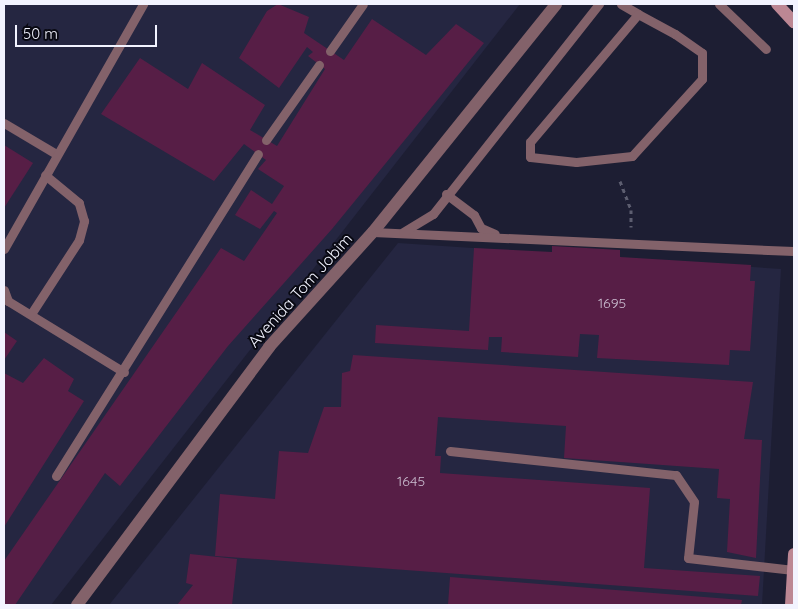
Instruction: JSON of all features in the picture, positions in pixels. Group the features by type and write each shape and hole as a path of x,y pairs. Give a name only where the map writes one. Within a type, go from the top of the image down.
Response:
{"main road":[{"path":"777,4 794,22"},
{"path":"791,605 794,554"}],"street":[{"name":"Avenida Tom Jobim","path":"77,605 270,347 374,232 556,4"}],"lane":[{"path":"4,249 56,154 143,4"},
{"path":"330,51 363,4"},
{"path":"401,233 423,224 599,4"},
{"path":"620,4 638,14 702,53 702,79 632,156 576,162 530,157 530,142 638,14"},
{"path":"719,4 766,49"},
{"path":"266,140 319,64"},
{"path":"4,123 56,154"},
{"path":"56,476 124,372 258,154"},
{"path":"31,314 79,240 84,222 79,203 45,175"},
{"path":"446,194 474,215 475,223"},
{"path":"449,235 466,231 475,223"},
{"path":"475,223 502,237"},
{"path":"374,232 794,251"},
{"path":"4,290 8,301 124,372"},
{"path":"450,451 676,474 694,502 688,558 793,575"}],"path":[{"path":"620,181 631,210 632,228"}],"shaded area":[{"path":"4,4 520,4 51,605 4,605"},
{"path":"398,243 781,269 762,605 109,605"}],"building":[{"path":"278,4 309,17 304,33 344,60 372,19 426,55 456,24 484,43 332,229 228,346 120,486 105,473 15,605 4,605 4,561 221,248 244,261 277,213 274,211 260,229 235,215 251,190 272,204 284,186 258,169 266,160 244,144 214,181 101,114 140,58 188,89 202,63 265,105 250,130 277,146 325,69 308,56 313,52 307,47 279,88 239,58 267,11"},
{"path":"4,145 33,163 4,208"},
{"path":"552,246 620,250 620,257 751,265 750,281 755,281 750,351 730,350 729,365 597,358 599,335 580,334 578,357 501,352 502,337 489,337 488,350 375,343 376,325 469,331 474,248 552,252"},
{"path":"4,332 17,341 4,360"},
{"path":"353,355 753,382 744,439 762,440 756,558 727,552 730,499 717,498 719,469 564,458 566,426 438,417 435,456 441,456 440,473 650,488 644,568 760,576 758,596 215,556 220,494 275,499 279,451 308,453 324,407 341,407 342,373 350,371"},
{"path":"44,358 74,379 68,391 84,401 4,527 4,373 23,383"},
{"path":"190,554 237,559 232,605 177,605 193,585 186,583"},
{"path":"450,577 742,600 741,605 448,605"}]}
